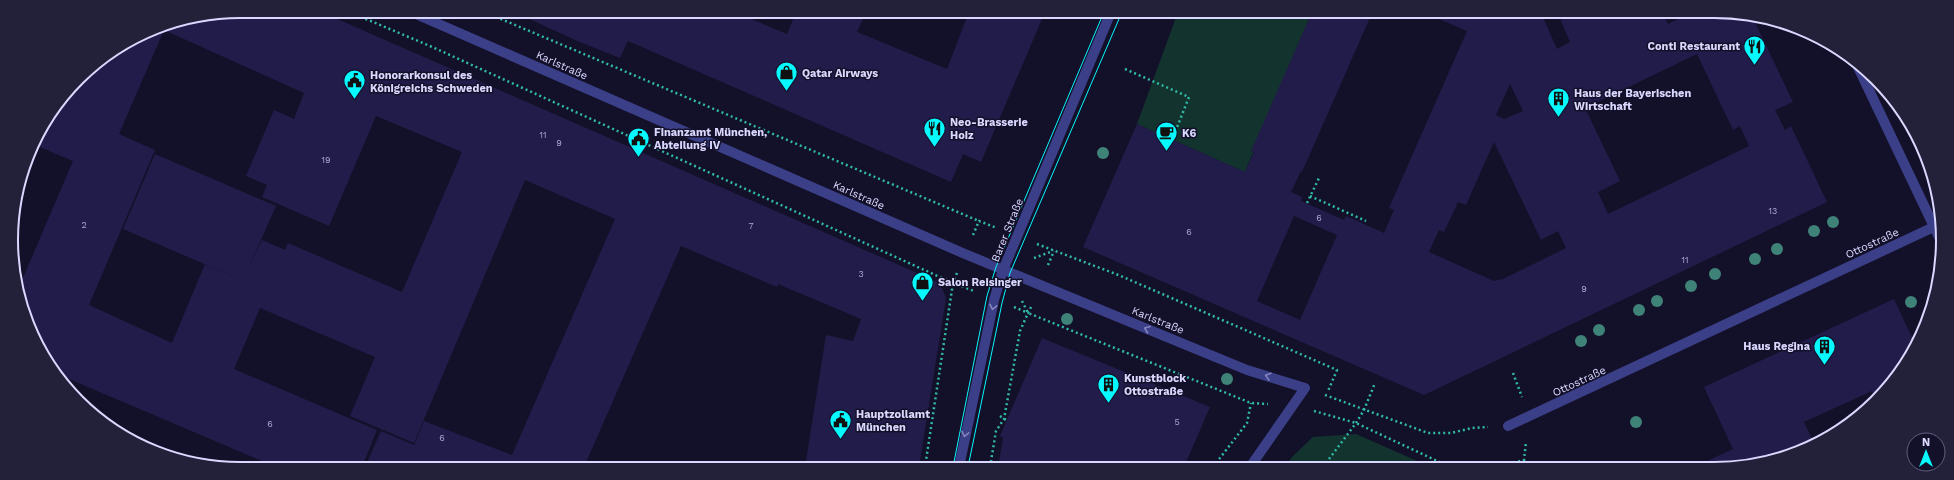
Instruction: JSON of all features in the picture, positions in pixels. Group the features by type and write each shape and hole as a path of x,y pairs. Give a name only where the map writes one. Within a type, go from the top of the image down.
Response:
{"street":[{"name":"Karlstraße","path":"424,18 1003,270 1247,370 1305,388"},
{"name":"Barer Straße","path":"960,462 994,300 1003,270 1108,18"},
{"path":"1862,75 1936,226"},
{"name":"Ottostraße","path":"1508,426 1936,226"},
{"path":"1254,462 1295,405 1305,388"}],"path":[{"path":"363,18 953,283 931,443 926,462"},
{"path":"499,18 979,221"},
{"path":"1124,69 1189,97 1172,140"},
{"path":"1307,203 1319,178"},
{"path":"1310,196 1366,221"},
{"path":"1054,251 1121,276 1337,370"},
{"path":"991,462 996,431 1005,419 1018,331 1028,313 1251,403 1295,405 1356,423 1439,462"},
{"path":"1327,462 1364,410 1375,383"},
{"path":"1305,388 1428,433 1451,433 1472,428 1508,426"},
{"path":"1217,462 1248,423 1251,403"},
{"path":"1000,416 1005,419"},
{"path":"1517,462 1524,460 1529,417"}],"green space":[{"path":"1176,18 1309,18 1245,172 1137,124"},
{"path":"1356,434 1420,462 1288,462 1313,437"}],"building":[{"path":"225,18 335,18 940,283 946,298 920,462 806,462 826,335 853,341 861,319 778,284 777,287 681,246 586,462 367,462 381,431 414,445 424,421 512,455 615,219 525,180 414,443 350,416 375,357 260,308 234,369 377,430 364,462 264,462 66,378 55,363 35,325 21,277 23,278 73,161 39,147 55,117 83,83 105,64 129,48 163,32 119,134 155,150 89,305 172,343 205,264 123,229 155,154 276,206 249,267 262,240 285,250 288,243 402,292 462,152 376,116 329,226 262,197 267,185 246,176 274,110 294,119 304,93 166,31 197,22"},
{"path":"527,18 749,18 787,34 794,18 863,18 857,32 947,69 967,18 1042,18 981,162 963,154 951,182 628,41 620,58 575,40"},
{"path":"1309,18 1370,18 1302,172 1301,171 1291,192 1302,197 1301,201 1344,220 1346,216 1384,233 1394,210 1389,208 1467,31 1437,18 1543,18 1557,49 1570,42 1561,21 1562,18 1665,18 1668,24 1680,18 1729,18 1755,22 1793,102 1775,110 1785,130 1791,126 1827,202 1424,395 1083,247 1137,124 1245,172 1254,152 1251,151","holes":["1697,54 1733,130 1740,126 1749,146 1608,214 1598,192 1620,181 1585,108","1510,84 1523,111 1504,119 1496,115","1494,142 1541,240 1558,231 1566,248 1503,279 1494,281 1429,252 1439,230 1444,232 1458,202 1466,205","1294,216 1337,235 1300,320 1257,301"]},
{"name":"Haus Regina","path":"1894,299 1913,339 1899,363 1873,394 1872,391 1804,422 1812,439 1785,450 1757,458 1729,462 1705,462 1733,449 1704,387"},
{"name":"Kunstblock Ottostraße","path":"1042,338 1210,407 1186,462 999,462 1003,438 1000,436"}],"tram line":[{"path":"954,462 987,296 996,267 1101,18"},
{"path":"969,462 1002,303 1010,273 1119,18"}],"place":[{"name":"Conti Restaurant","path":"1755,66"},
{"name":"Qatar Airways","path":"786,92"},
{"name":"Honorarkonsul des Königreichs Schweden","path":"354,100"},
{"name":"Haus der Bayerischen Wirtschaft","path":"1558,118"},
{"name":"Neo-Brasserie Hoiz","path":"934,148"},
{"name":"K6","path":"1167,152"},
{"name":"Finanzamt München, Abteilung IV","path":"638,158"},
{"name":"Salon Reisinger","path":"922,302"},
{"name":"Haus Regina","path":"1825,366"},
{"name":"Kunstblock Ottostraße","path":"1108,404"},
{"name":"Hauptzollamt München","path":"840,440"}]}
